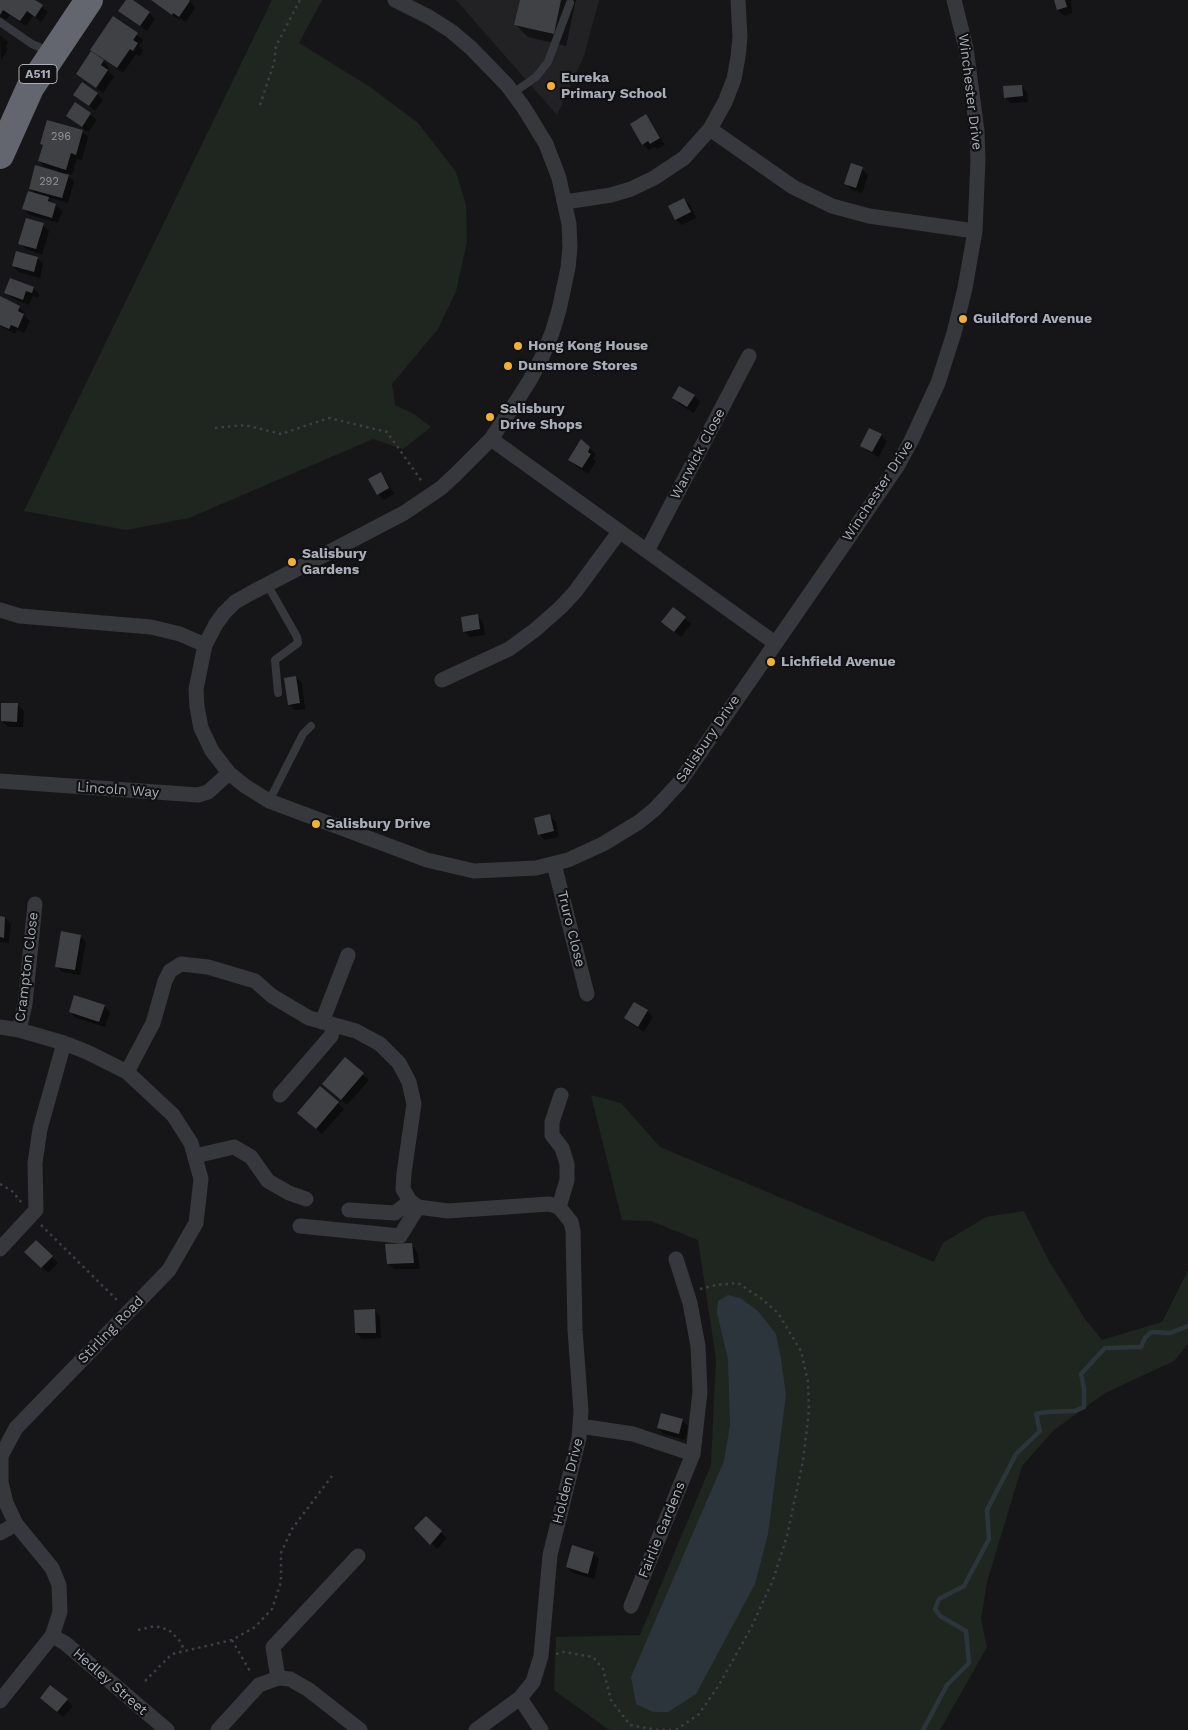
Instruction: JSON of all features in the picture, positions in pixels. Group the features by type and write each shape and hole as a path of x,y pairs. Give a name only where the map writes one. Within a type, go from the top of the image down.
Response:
{"highway":[{"name":"A511","path":"0,155 30,88 89,0"}],"street":[{"path":"395,0 429,17 451,31 492,68 524,108 546,144 559,178 565,202 611,195 654,178 684,158 710,129 725,102 734,79 740,37 738,0"},
{"name":"Winchester Drive","path":"775,643 898,465 938,383 954,333 965,288 975,231 978,160 977,131 966,48 954,0"},
{"path":"710,129 793,187 832,206 869,216 975,231"},
{"name":"Salisbury Drive","path":"565,202 569,224 570,247 568,268 552,333 530,380 491,439 467,464 431,495 386,523 235,602 216,624 205,645 196,689 201,728 212,751 229,773 269,801 295,812 335,824 396,849 450,867 474,871 536,868 584,854 639,822 655,810 679,783 775,643"},
{"name":"Warwick Close","path":"647,551 749,356"},
{"path":"491,439 775,643"},
{"path":"442,680 510,649 535,630 575,592 619,532"},
{"path":"0,610 20,616 151,627 180,634 205,645"},
{"name":"Lincoln Way","path":"0,781 198,795 208,792 229,773"},
{"name":"Truro Close","path":"554,864 587,994"},
{"name":"Crampton Close","path":"18,1030 25,1004 35,904"},
{"path":"280,1095 331,1036 328,1024 348,956"},
{"path":"127,1072 153,1023 165,981 170,971 181,964 208,967 255,981 272,996 308,1018 356,1031 380,1044 399,1063 409,1082 414,1104 403,1189 414,1204"},
{"name":"Stirling Road","path":"0,1027 64,1043 88,1052 127,1072 173,1116 191,1143 201,1179 196,1223 169,1270 5,1438 1,1456 0,1482 6,1503 16,1524 52,1568 59,1585 60,1612 52,1636 0,1701"},
{"path":"0,1249 36,1210 35,1163 40,1129 64,1043"},
{"path":"349,1210 395,1213 414,1204 448,1211 549,1204 559,1207 567,1180 567,1164 562,1148 552,1134 552,1122 561,1095"},
{"path":"195,1156 234,1147 250,1157 268,1180 289,1193 306,1200"},
{"path":"300,1226 400,1236 414,1204"},
{"name":"Holden Drive","path":"476,1730 520,1698 533,1682 541,1656 550,1556 579,1438 581,1412 575,1330 573,1231 571,1222 559,1207"},
{"name":"Fairlie Gardens","path":"631,1606 693,1454 700,1392 698,1346 690,1302 676,1259"},
{"path":"580,1426 633,1434 693,1454"},
{"path":"0,1533 16,1524"},
{"path":"278,1678 274,1647 358,1556"},
{"name":"Hedley Street","path":"52,1636 65,1644 166,1730"},
{"path":"218,1730 260,1685 278,1678 290,1679 309,1690 360,1730"},
{"path":"520,1698 542,1730"}],"lane":[{"path":"513,93 536,77 548,62 570,3"},
{"path":"0,22 32,44 52,53"},
{"path":"267,584 298,643 275,660 278,693"},
{"path":"269,801 303,734 311,726"}],"path":[{"path":"260,105 274,63 276,46 300,0"},
{"path":"216,428 245,425 281,434 329,418 387,432 431,495"},
{"path":"0,1184 12,1191 44,1229 129,1311"},
{"path":"676,1730 699,1714 719,1685 751,1628 773,1580 787,1536 803,1461 809,1410 808,1382 801,1351 778,1313 762,1299 738,1283 716,1284 687,1293"},
{"path":"145,1681 172,1654 232,1640 255,1627 272,1609 281,1582 281,1554 292,1529 332,1476"},
{"path":"138,1630 155,1626 169,1630 179,1640 185,1651"},
{"path":"232,1640 238,1653 260,1685"},
{"path":"541,1656 564,1652 593,1656 603,1669 611,1700 630,1725 658,1730 671,1730"}],"shaded area":[{"path":"272,0 322,0 299,43 370,87 418,123 456,172 466,205 467,242 456,291 438,329 392,384 395,405 412,413 431,427 403,449 373,439 189,518 126,530 24,511"},
{"name":"Eureka Primary School","path":"456,0 599,0 584,56 557,115"},
{"path":"591,1095 621,1103 660,1147 934,1262 943,1243 986,1217 1024,1211 1049,1261 1085,1319 1102,1340 1162,1322 1188,1270 1188,1344 1174,1361 1105,1393 1054,1430 1022,1466 987,1582 981,1619 987,1647 940,1730 609,1730 554,1690 556,1637 640,1635 711,1465 716,1359 698,1240 651,1221 622,1220"},
{"path":"728,1295 740,1298 758,1311 776,1334 781,1359 786,1395 768,1534 755,1584 696,1694 668,1712 653,1712 636,1704 631,1677 724,1461 730,1425 728,1359 717,1313 718,1301"}],"building":[{"path":"0,0 35,0 43,5 35,17 27,11 20,21 3,10 0,15"},
{"path":"126,0 133,0 150,12 140,26 118,11"},
{"path":"151,0 190,1 179,17 173,13 172,15"},
{"path":"520,0 561,0 554,34 514,25"},
{"path":"1054,0 1065,0 1067,7 1057,10"},
{"path":"113,16 138,33 133,40 138,43 133,51 130,49 117,68 90,50"},
{"path":"91,51 104,60 101,65 108,70 96,88 76,74"},
{"path":"82,82 98,93 89,106 73,95"},
{"path":"1022,85 1023,96 1004,98 1003,86"},
{"path":"75,102 91,113 82,127 66,116"},
{"path":"646,114 660,138 650,144 648,141 642,145 630,124"},
{"path":"47,120 83,130 76,155 71,153 66,170 38,161 43,145 40,144"},
{"path":"851,163 863,167 856,188 844,184"},
{"path":"35,165 69,175 62,198 29,189"},
{"path":"28,191 49,197 48,201 56,204 52,218 22,209"},
{"path":"684,198 691,212 675,220 668,206"},
{"path":"26,218 44,223 36,249 18,244"},
{"path":"16,251 38,257 34,272 12,266"},
{"path":"10,278 34,287 32,293 26,291 23,300 4,293"},
{"path":"0,296 20,306 18,311 24,314 18,328 11,325 9,329 0,325"},
{"path":"679,386 695,395 687,407 672,398"},
{"path":"869,428 882,434 872,452 860,446"},
{"path":"581,439 590,447 588,452 591,454 582,468 568,460"},
{"path":"381,472 389,488 377,495 368,479"},
{"path":"673,607 686,617 674,632 661,622"},
{"path":"478,614 480,629 463,632 461,617"},
{"path":"296,676 300,703 288,705 284,678"},
{"path":"1,703 18,703 17,722 1,721"},
{"path":"550,814 554,831 538,835 534,818"},
{"path":"0,916 5,917 4,938 0,937"},
{"path":"61,931 81,935 75,970 55,967"},
{"path":"74,995 105,1005 99,1022 69,1012"},
{"path":"634,1002 648,1010 638,1027 624,1018"},
{"path":"345,1057 364,1073 341,1100 322,1084"},
{"path":"320,1086 339,1102 316,1129 297,1113"},
{"path":"36,1240 53,1256 41,1268 24,1252"},
{"path":"412,1243 414,1263 387,1264 385,1244"},
{"path":"375,1309 376,1333 355,1333 354,1310"},
{"path":"661,1413 683,1419 679,1434 657,1428"},
{"path":"426,1516 442,1531 430,1545 414,1528"},
{"path":"572,1545 594,1552 588,1574 566,1567"},
{"path":"50,1685 68,1699 57,1712 40,1698"}],"waterway":[{"path":"923,1730 947,1685 969,1663 966,1631 940,1616 935,1609 939,1599 964,1586 989,1539 987,1510 1016,1454 1040,1431 1036,1414 1075,1411 1084,1407 1084,1388 1081,1374 1105,1348 1141,1347 1145,1338 1151,1332 1170,1333 1188,1326"}],"place":[{"name":"Eureka Primary School","path":"551,86"},
{"name":"Guildford Avenue","path":"963,319"},
{"name":"Hong Kong House","path":"518,346"},
{"name":"Dunsmore Stores","path":"508,366"},
{"name":"Salisbury Drive Shops","path":"490,417"},
{"name":"Salisbury Gardens","path":"292,562"},
{"name":"Lichfield Avenue","path":"771,662"},
{"name":"Salisbury Drive","path":"316,824"}]}
